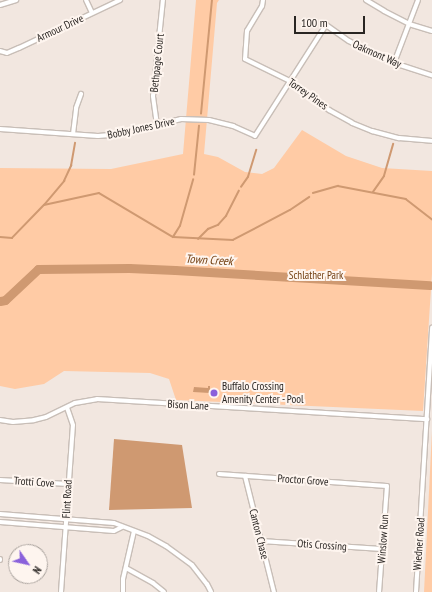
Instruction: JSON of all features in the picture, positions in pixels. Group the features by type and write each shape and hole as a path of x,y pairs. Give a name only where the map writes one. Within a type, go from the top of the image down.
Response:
{"street":[{"path":"0,5 16,0"},
{"path":"86,0 92,13"},
{"name":"Armour Drive","path":"0,51 7,53 19,48 120,0"},
{"name":"Bethpage Court","path":"157,125 153,96 163,0"},
{"name":"Torrey Pines","path":"263,0 262,6 247,31 245,59 290,81 329,110 352,123 372,131 399,138 432,141"},
{"path":"366,0 409,24 432,31"},
{"path":"394,63 418,0"},
{"name":"Oakmont Way","path":"290,81 326,25 350,42 394,63 432,75"},
{"name":"Bobby Jones Drive","path":"0,130 98,136 119,134 181,120 209,120 233,126 255,136 290,81"},
{"path":"73,134 76,108 82,94"},
{"name":"Wiedner Road","path":"416,592 432,327"},
{"name":"Bison Lane","path":"0,420 13,422 34,420 46,417 82,401 97,400 427,419"},
{"name":"Flint Road","path":"61,592 73,425 67,408"},
{"name":"Proctor Grove","path":"219,474 386,486"},
{"name":"Canton Chase","path":"245,476 274,592"},
{"name":"Trotti Cove","path":"0,480 68,484"},
{"name":"Winslow Run","path":"379,592 386,486"},
{"path":"0,514 66,518 114,523 122,528 148,536 166,546 192,565 207,584 211,592"},
{"path":"0,522 66,526 114,531 122,528"},
{"path":"123,592 126,568 134,531"},
{"name":"Otis Crossing","path":"261,541 382,549"},
{"path":"126,568 153,583 164,592"}],"green space":[{"name":"Schlather Park","path":"196,0 219,0 217,3 204,154 218,157 245,172 262,174 274,168 302,130 346,156 382,168 432,171 432,274 423,411 176,400 169,379 150,373 64,371 44,384 15,389 0,386 0,168 111,169 183,154"},
{"path":"432,431 432,592 424,592"}],"shaded area":[{"path":"208,386 210,386 210,393 193,392 194,387 208,388"},
{"path":"114,439 182,445 192,508 109,510"}],"waterway":[{"path":"201,114 212,0"},
{"path":"194,175 199,126"},
{"path":"45,204 64,181 71,166 75,143"},
{"path":"373,192 384,176 393,144"},
{"path":"241,187 248,177 256,150"},
{"path":"173,237 180,226 193,180"},
{"path":"313,193 338,186 406,199 432,219"},
{"path":"198,239 208,229 218,225 226,216 239,191"},
{"path":"0,237 12,238 44,205 99,193 173,237 233,240 290,210 309,197"},
{"name":"Town Creek","path":"0,301 5,300 38,269 129,268 430,285"}],"place":[{"name":"Buffalo Crossing Amenity Center - Pool","path":"214,393"}]}
